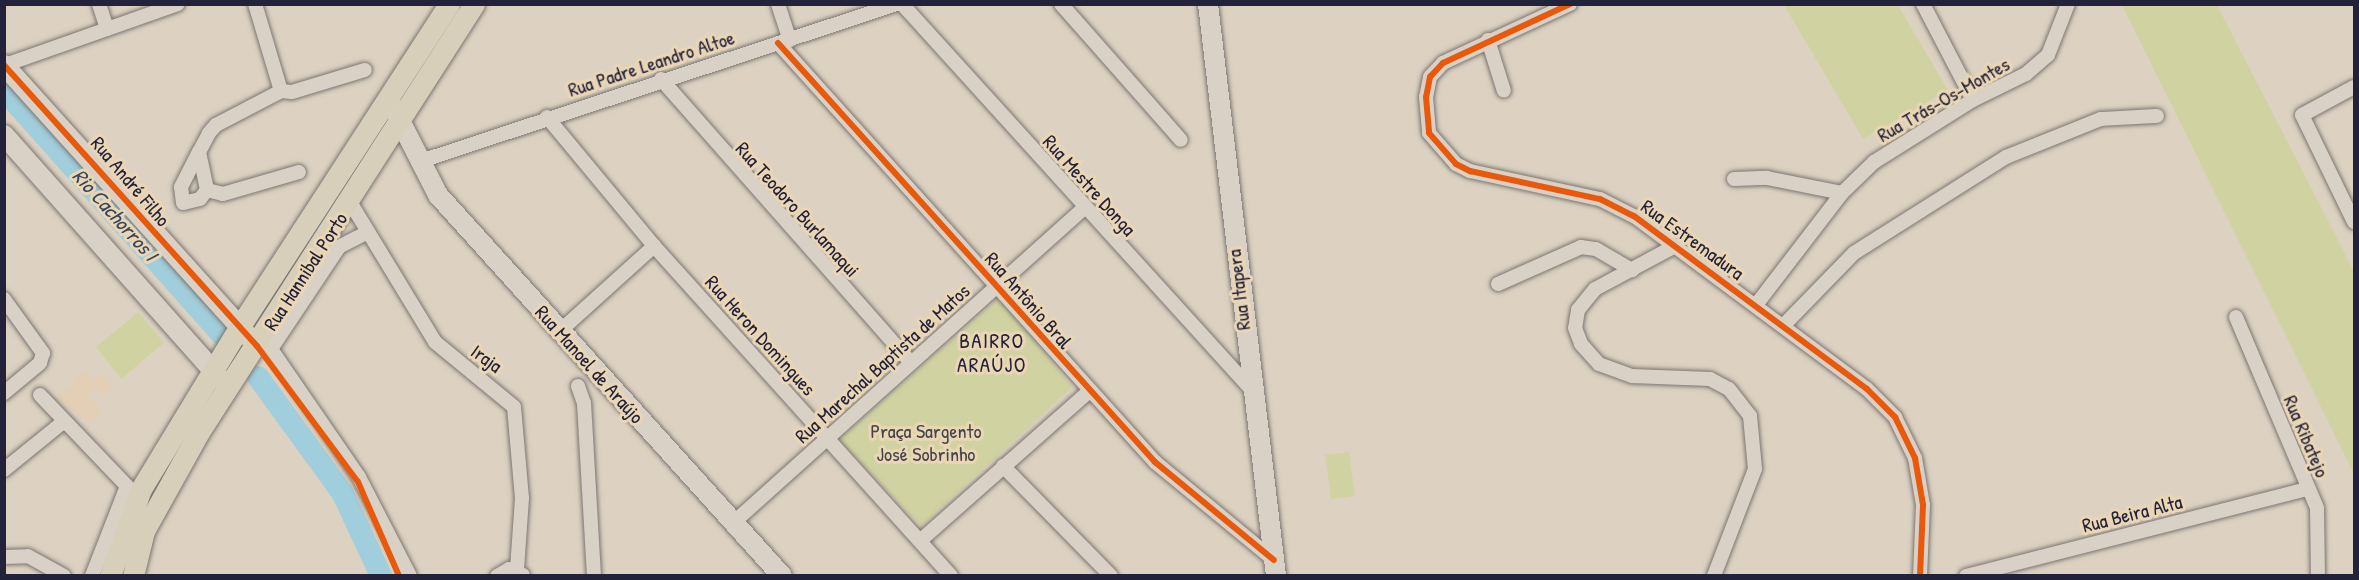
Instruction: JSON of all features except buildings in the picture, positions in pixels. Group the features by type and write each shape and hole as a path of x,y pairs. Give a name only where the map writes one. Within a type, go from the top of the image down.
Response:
{"main road":[{"name":"Rua Hannibal Porto","path":"110,576 126,518 212,372 449,4"},
{"name":"Rua Hannibal Porto","path":"133,576 156,506 229,388 350,202 449,36 474,4"}],"street":[{"path":"99,4 107,29"},
{"path":"5,65 178,4"},
{"path":"255,4 281,91"},
{"path":"778,4 784,41"},
{"name":"Rua Padre Leandro Altoe","path":"414,153 546,117 900,4"},
{"name":"Rua Mestre Donga","path":"900,4 1251,389"},
{"path":"1061,4 1181,140"},
{"name":"Rua Itapera","path":"1208,4 1251,389 1275,568"},
{"name":"Rua Estremadura","path":"1570,4 1488,40 1443,63 1430,77 1425,118 1439,148 1470,171 1600,199 1675,246 1867,389 1907,437 1923,505 1920,576"},
{"path":"1923,4 1973,100"},
{"name":"Rua Trás-Os-Montes","path":"1756,305 1842,193 1896,145 1973,100 2026,74 2048,55 2068,4"},
{"path":"1488,40 1504,91"},
{"name":"Rua Antônio Bral","path":"784,41 1088,392 1155,462 1275,568"},
{"name":"Rua André Filho","path":"5,65 257,346"},
{"path":"207,190 191,204 180,198 199,152 224,119 273,99 281,91 365,70"},
{"name":"Rua Teodoro Burlamaqui","path":"661,79 910,361"},
{"path":"2355,87 2302,115 2355,222"},
{"name":"Rua Manoel de Araújo","path":"387,97 397,125 443,201 782,576"},
{"path":"1783,326 1847,259 2006,157 2101,119 2157,116"},
{"name":"Rua Heron Domingues","path":"546,117 654,246 951,576"},
{"path":"373,119 397,125"},
{"path":"4,135 212,372 229,388"},
{"path":"199,152 207,190"},
{"path":"207,190 223,194 299,172"},
{"path":"1734,179 1767,178 1842,193"},
{"name":"Iraja","path":"350,202 435,342 513,407 522,498 520,573"},
{"name":"Rua Marechal Baptista de Matos","path":"733,523 910,361 1084,208"},
{"path":"368,232 339,247 272,349 359,477 410,576"},
{"path":"560,331 654,246"},
{"path":"1675,246 1585,299 1575,328 1581,344 1599,364 1618,373 1710,379 1740,399 1755,430 1755,469 1714,576"},
{"path":"1498,284 1581,248 1596,249 1632,270"},
{"path":"4,298 43,353 40,363 4,393"},
{"name":"Rua Ribatejo","path":"2236,317 2317,508 2318,576"},
{"path":"257,346 358,482 399,576"},
{"path":"578,386 584,403 594,576"},
{"path":"921,540 1088,392"},
{"path":"40,395 63,422 127,486 92,576"},
{"path":"4,470 63,422"},
{"path":"1004,466 1111,576"},
{"name":"Rua Beira Alta","path":"1966,576 2308,489"},
{"path":"4,557 28,555 64,576"},
{"path":"497,576 520,573"}],"shaded area":[{"path":"86,370 94,380 102,374 112,385 103,395 94,387 88,395 102,410 89,423 56,399"}],"green space":[{"path":"1784,5 1898,5 1948,90 1863,139"},
{"path":"2122,5 2217,5 2354,271 2354,474"},
{"name":"Praça Sargento José Sobrinho","path":"999,298 1072,387 921,526 839,440"},
{"path":"138,312 164,343 121,379 96,347"},
{"path":"1349,452 1355,496 1331,499 1325,455"}],"waterway":[{"name":"Rio Cachorros I","path":"4,90 226,339"},
{"name":"Rio Cachorros I","path":"258,377 343,494 381,576"}],"cycle path":[{"path":"1570,4 1443,63 1430,77 1426,97 1429,133 1456,164 1470,171 1600,199 1634,216 1867,389 1895,417 1915,458 1923,505 1920,576"},
{"path":"778,43 1155,462 1274,560"},
{"path":"4,65 257,346 358,482 399,576"}],"district":[{"name":"BAIRRO ARAÚJO","path":"992,353"}]}
